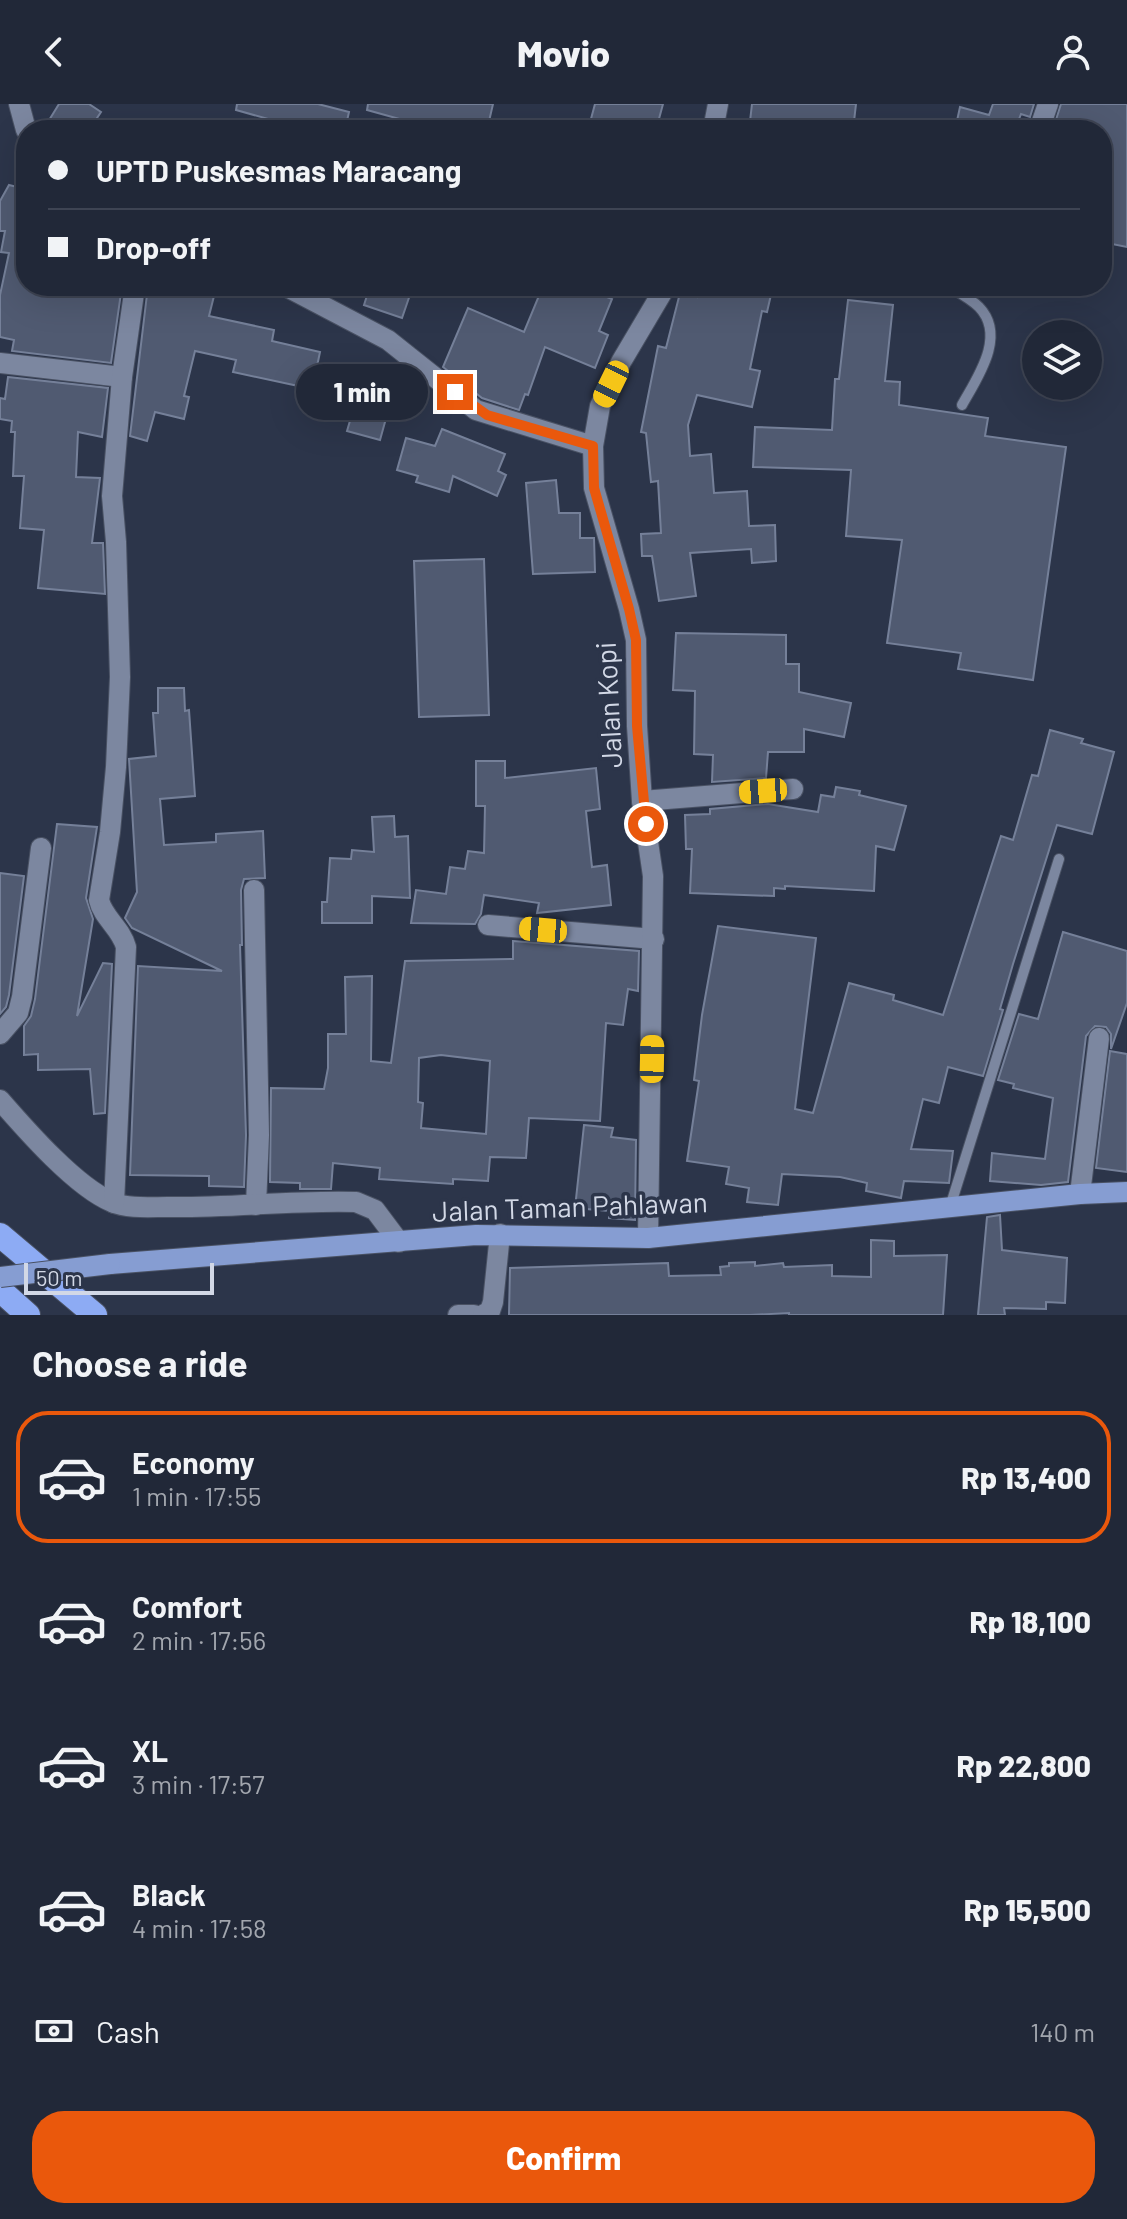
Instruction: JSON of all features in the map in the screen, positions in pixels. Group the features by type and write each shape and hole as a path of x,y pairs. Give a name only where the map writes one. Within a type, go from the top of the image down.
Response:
{"highway":[{"path":"0,1235 95,1315"},
{"path":"0,1290 28,1315"}],"main road":[{"name":"Jalan Taman Pahlawan","path":"0,1277 110,1264 500,1234 648,1238 1080,1194 1127,1192"}],"street":[{"path":"114,1203 126,947 123,935 101,910 99,900 116,767 120,650 112,496 122,377 134,296"},
{"path":"304,296 388,340 476,410 593,446"},
{"name":"Jalan Kopi","path":"648,1238 653,876 642,801 636,640 594,488 593,446 600,406 621,362 660,296"},
{"path":"0,363 122,377"},
{"path":"642,801 793,789"},
{"path":"0,1034 18,1013 22,997 41,848"},
{"path":"254,890 259,1135 256,1205"},
{"path":"488,925 654,939"},
{"path":"1080,1194 1099,1038"},
{"path":"0,1100 35,1140 90,1189 114,1203 165,1207 356,1202 375,1210 399,1242"},
{"path":"483,1315 490,1311 493,1302 500,1234"},
{"path":"458,1315 474,1315"}],"lane":[{"path":"962,405 985,362 991,335 980,307 963,296"},
{"path":"950,1207 1059,859"}],"building":[{"path":"59,104 89,104 101,112 96,120 49,120"},
{"path":"237,104 318,104 349,112 347,120 272,120 236,110"},
{"path":"368,104 493,104 489,120 403,120 367,110"},
{"path":"595,104 663,104 659,120 591,120"},
{"path":"752,104 856,104 854,120 750,120"},
{"path":"993,104 1034,104 1030,117 1021,114 1019,120 957,120 960,107 989,115"},
{"path":"1061,104 1127,104 1127,247 1112,244 1112,120 1056,120"},
{"path":"9,185 16,187 16,296 121,296 111,363 12,351 14,340 0,337 0,295 9,253 1,252 5,231 0,231 0,201"},
{"path":"147,296 214,296 209,316 274,330 272,341 320,352 315,376 305,374 303,387 233,372 236,360 195,351 184,396 189,397 184,419 155,412 147,441 130,436"},
{"path":"367,296 410,296 402,318 364,305"},
{"path":"539,296 604,296 612,299 599,331 608,335 595,368 545,347 528,395 525,394 519,410 482,398 443,367 468,308 524,332"},
{"path":"679,296 771,296 767,312 762,311 750,369 760,371 752,407 697,395 688,425 690,456 711,454 714,493 747,491 749,526 775,525 776,561 752,563 751,549 690,553 696,596 659,601 652,556 642,556 641,534 661,533 658,481 651,482 646,433 641,432 658,346 666,348"},
{"path":"848,300 893,305 885,381 900,382 899,405 988,418 985,436 1066,447 1033,680 958,669 961,653 887,643 902,540 846,536 851,470 753,467 755,427 832,430 835,379 839,379"},
{"path":"8,377 108,388 102,437 78,432 76,477 100,478 92,543 103,543 105,594 38,588 44,530 20,528 24,476 13,476 15,432 11,432 12,421 0,419 0,398 5,399"},
{"path":"359,390 390,404 380,440 347,431"},
{"path":"442,429 505,454 498,471 506,475 497,496 453,476 449,492 416,482 418,476 397,470 406,438 435,446"},
{"path":"556,480 559,513 580,513 580,538 594,538 595,572 533,574 526,483"},
{"path":"484,559 489,715 419,717 414,561"},
{"path":"676,633 786,635 786,664 799,664 799,692 851,703 844,737 804,729 804,752 768,752 766,778 712,782 713,755 694,754 695,691 673,690"},
{"path":"158,688 184,688 185,711 189,710 195,796 160,799 164,845 216,842 216,834 263,831 265,878 244,879 241,890 246,1135 244,1187 209,1186 209,1176 130,1175 138,966 222,971 132,928 125,918 137,892 129,759 156,756 153,713 158,713"},
{"path":"1050,730 1114,752 1092,834 1057,825 1013,964 983,1076 948,1067 939,1103 923,1099 911,1149 953,1151 949,1183 904,1181 901,1198 866,1191 867,1183 840,1177 782,1174 778,1205 747,1202 749,1188 726,1184 729,1167 687,1161 699,1081 694,1080 702,1015 718,926 816,938 795,1109 813,1113 849,983 894,995 893,1000 943,1015 1001,836 1013,840 1032,775 1038,776"},
{"path":"476,761 505,761 505,778 596,768 600,809 586,811 592,867 607,865 611,905 537,913 539,903 484,895 481,914 475,924 411,923 416,890 446,894 450,867 465,869 468,851 484,853 485,806 476,806"},
{"path":"836,787 860,791 859,795 906,806 894,850 876,846 874,891 785,886 785,889 774,888 774,896 690,893 692,849 686,849 685,815 710,814 710,809 768,804 818,812 821,795 834,797"},
{"path":"394,816 395,837 408,836 410,898 372,896 372,923 322,923 322,902 327,902 330,858 351,859 352,850 374,852 372,817"},
{"path":"57,824 97,827 86,898 93,919 77,1016 103,963 112,964 105,1113 94,1114 90,1069 38,1070 38,1054 24,1055 24,1026 31,1016 35,999"},
{"path":"0,873 24,876 9,995 6,1007 0,1014"},
{"path":"1063,932 1127,951 1127,1003 1111,1049 1111,1034 1106,1027 1095,1026 1086,1036 1068,1182 1041,1185 990,1181 992,1153 1045,1159 1053,1098 1013,1088 1014,1084 998,1080 1019,1014 1038,1019"},
{"path":"513,941 639,951 638,991 628,989 623,1025 606,1023 600,1121 529,1118 526,1158 490,1157 488,1181 453,1179 453,1184 379,1179 380,1168 333,1163 331,1189 300,1189 300,1183 270,1182 271,1088 324,1089 328,1068 328,1034 346,1034 345,977 372,976 371,1061 391,1063 405,961 513,959","holes":["441,1055 490,1061 486,1134 421,1128 423,1103 418,1102 419,1058"]},
{"path":"1110,1051 1127,1054 1127,1172 1096,1168"},
{"path":"584,1125 613,1128 611,1137 636,1140 635,1220 609,1218 609,1211 575,1208"},
{"path":"1000,1215 1002,1250 1067,1258 1065,1303 1046,1302 1046,1309 1004,1308 1005,1315 978,1315 987,1217"},
{"path":"871,1240 894,1241 894,1256 947,1255 943,1315 509,1315 510,1268 668,1263 669,1276 721,1275 720,1267 729,1266 729,1263 755,1262 755,1266 783,1263 784,1267 832,1265 832,1276 871,1277"}],"route":[{"path":"455,392 487,415 593,446 594,488 636,640 637,726 646,824"}]}
